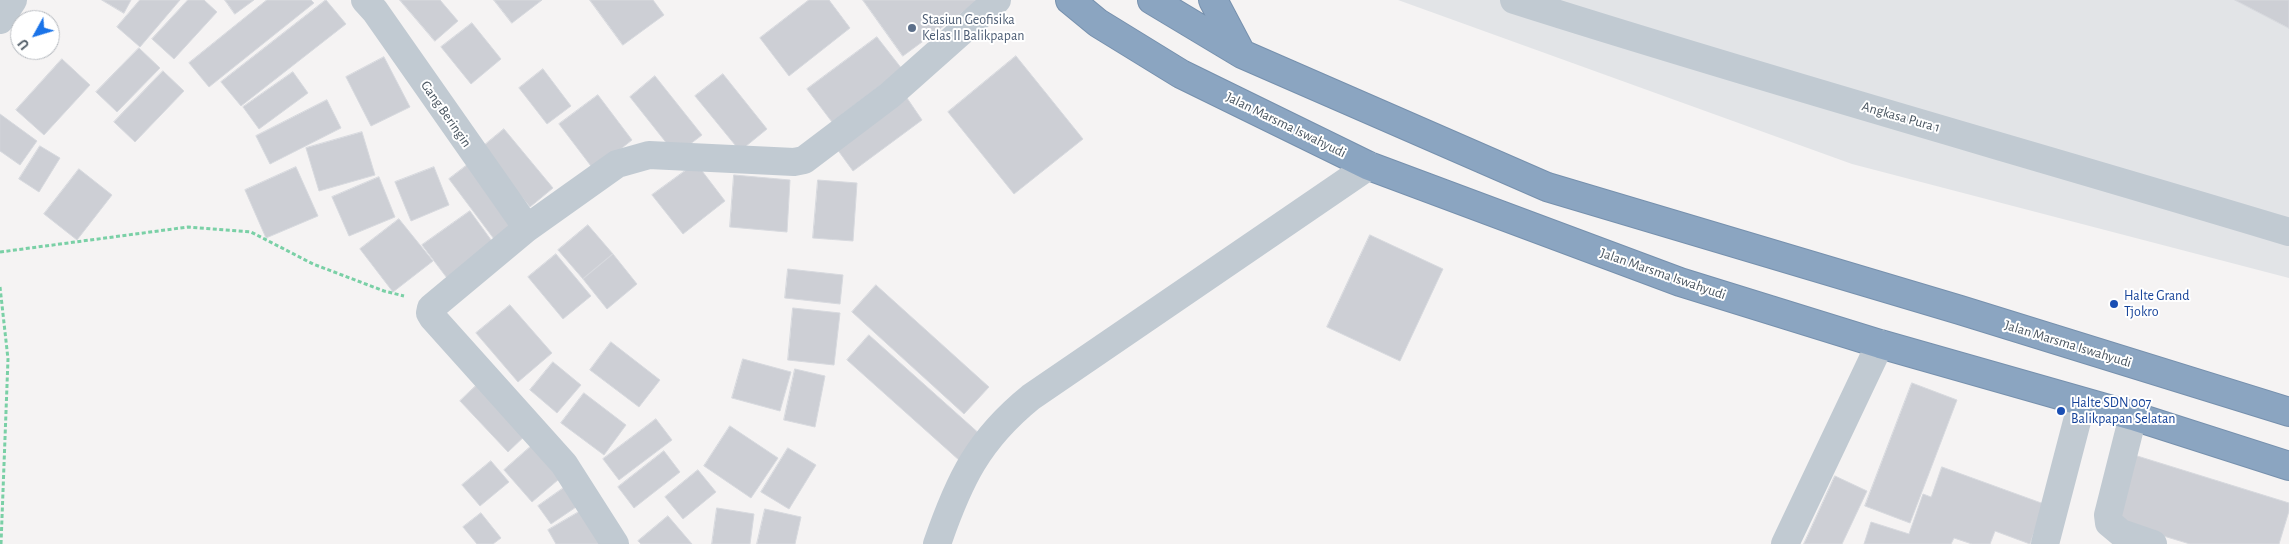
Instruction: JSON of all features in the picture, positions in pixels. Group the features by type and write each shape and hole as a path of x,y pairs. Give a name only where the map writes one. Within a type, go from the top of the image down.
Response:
{"highway":[{"name":"Jalan Marsma Iswahyudi","path":"1070,0 1098,23 1181,74 1369,166 1680,282 1880,344 2133,416 2289,466"},
{"name":"Jalan Marsma Iswahyudi","path":"1152,0 1242,54 1547,187 1960,310 2289,412"},
{"path":"1212,0 1242,54"}],"street":[{"path":"0,20 13,0"},
{"name":"Gang Beringin","path":"365,0 375,11 527,228"},
{"path":"615,544 564,464 433,318 430,313 436,303 527,228 617,164 649,155 794,162 804,160 890,95 997,0"},
{"name":"Angkasa Pura 1","path":"1514,0 1694,58 2289,232"},
{"path":"937,544 966,470 986,442 1010,414 1031,397 1369,166"},
{"path":"1785,544 1880,344"},
{"path":"2045,544 2051,515 2082,402"},
{"path":"2133,416 2108,515 2109,523 2121,533 2153,544"}],"path":[{"path":"0,252 188,227 251,232 313,264 384,291 436,303"},
{"path":"0,287 8,359 1,544"}],"shaded area":[{"path":"1398,0 2289,0 2289,278 1852,164"}],"building":[{"path":"102,0 131,0 124,13"},
{"path":"140,0 180,0 140,47 117,27"},
{"path":"188,0 204,0 217,12 174,59 152,39"},
{"path":"225,0 254,0 235,14"},
{"path":"267,0 311,0 314,3 209,87 189,63"},
{"path":"326,0 346,24 241,106 221,82"},
{"path":"400,0 440,0 458,21 435,41"},
{"path":"494,0 542,0 512,23"},
{"path":"590,0 653,0 664,15 623,45"},
{"path":"809,0 829,0 850,28 789,76 760,38"},
{"name":"Stasiun Geofisika Kelas II Balikpapan","path":"863,0 979,0 903,56"},
{"path":"2235,0 2289,0 2289,28"},
{"path":"472,23 501,59 471,84 441,47"},
{"path":"877,37 902,69 832,122 807,89"},
{"path":"139,48 160,68 117,112 96,92"},
{"path":"1016,56 1083,139 1014,194 948,112"},
{"path":"384,57 410,107 371,126 346,77"},
{"path":"62,59 90,85 44,135 16,110"},
{"path":"543,69 571,106 547,124 519,88"},
{"path":"163,71 184,91 135,142 114,122"},
{"path":"293,72 308,93 259,129 243,107"},
{"path":"723,74 767,129 740,151 695,96"},
{"path":"655,76 702,135 676,155 630,97"},
{"path":"598,95 632,140 594,170 559,124"},
{"path":"907,98 922,120 853,171 837,149"},
{"path":"327,100 341,128 270,164 256,136"},
{"path":"0,114 37,141 20,165 0,151"},
{"path":"504,129 553,188 530,207 481,148"},
{"path":"362,132 375,175 319,191 306,148"},
{"path":"40,146 60,158 39,192 19,179"},
{"path":"475,159 519,219 494,239 449,179"},
{"path":"696,163 725,201 683,234 652,195"},
{"path":"296,167 318,216 266,238 245,190"},
{"path":"434,167 449,205 411,221 395,182"},
{"path":"79,169 112,195 77,240 44,214"},
{"path":"734,175 790,180 787,232 730,227"},
{"path":"379,177 395,217 349,236 332,197"},
{"path":"818,180 857,183 853,241 813,238"},
{"path":"470,211 494,244 447,278 422,245"},
{"path":"399,219 433,261 393,292 360,249"},
{"path":"588,225 613,254 583,279 558,250"},
{"path":"1370,235 1443,269 1400,361 1327,327"},
{"path":"556,254 591,296 563,319 528,277"},
{"path":"613,254 637,284 607,309 583,279"},
{"path":"788,269 843,275 840,304 785,298"},
{"path":"876,285 989,387 964,414 852,312"},
{"path":"510,305 552,353 518,382 476,333"},
{"path":"793,308 840,313 834,365 788,360"},
{"path":"869,335 982,436 960,461 847,360"},
{"path":"611,342 660,380 639,407 590,370"},
{"path":"743,359 791,372 780,411 732,398"},
{"path":"553,362 581,385 557,413 530,390"},
{"path":"795,369 825,376 815,427 784,420"},
{"path":"480,382 529,432 508,452 460,401"},
{"path":"1912,383 1957,400 1910,523 1865,506"},
{"path":"584,393 626,425 604,455 561,423"},
{"path":"656,419 672,440 619,480 603,459"},
{"path":"730,426 778,458 751,498 704,466"},
{"path":"537,441 565,474 532,502 504,470"},
{"path":"788,448 816,465 789,509 761,492"},
{"path":"664,451 680,472 634,508 618,487"},
{"path":"2134,455 2289,503 2289,511 2279,544 2190,544 2114,521"},
{"path":"491,461 509,482 480,506 462,485"},
{"path":"1942,467 2044,504 2030,544 1995,531 1990,544 1972,544 1954,538 1951,544 1864,544 1871,522 1909,534 1923,494 1931,497"},
{"path":"698,470 716,492 683,519 665,497"},
{"path":"1835,476 1867,491 1842,544 1804,544"},
{"path":"572,482 585,501 551,524 538,506"},
{"path":"589,506 611,544 556,544 548,530"},
{"path":"717,508 754,514 750,544 712,544"},
{"path":"765,509 801,517 795,544 757,544"},
{"path":"481,513 501,538 493,544 477,544 463,527"},
{"path":"668,516 692,544 641,544 638,541"}],"place":[{"name":"Stasiun Geofisika Kelas II Balikpapan","path":"912,28"},
{"name":"Halte Grand Tjokro","path":"2114,304"},
{"name":"Halte SDN 007 Balikpapan Selatan","path":"2061,411"}]}
